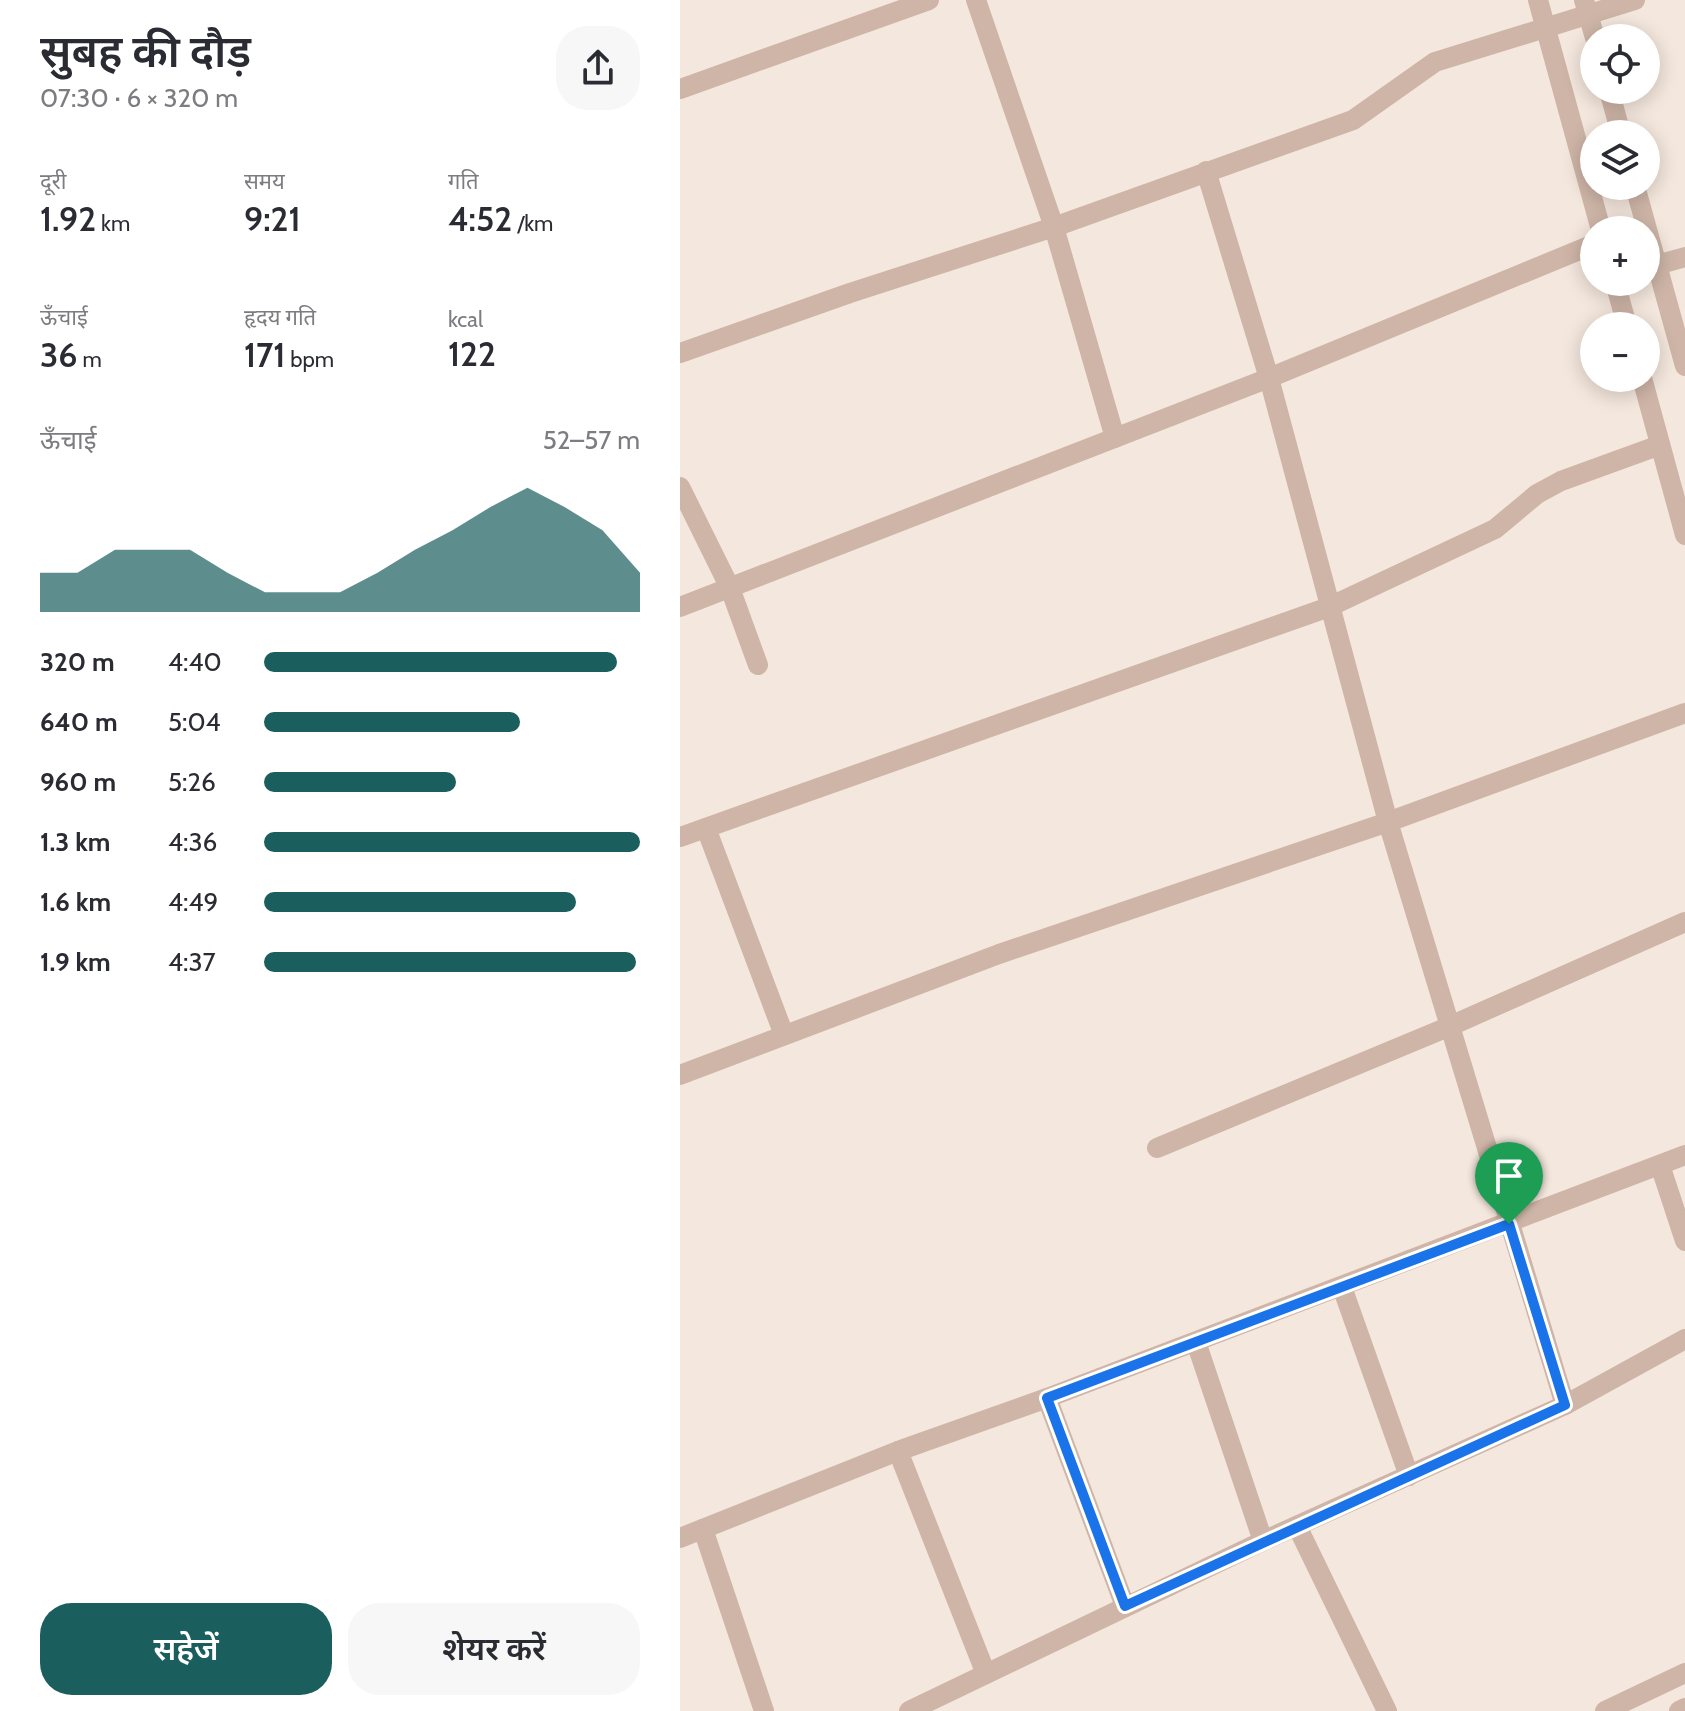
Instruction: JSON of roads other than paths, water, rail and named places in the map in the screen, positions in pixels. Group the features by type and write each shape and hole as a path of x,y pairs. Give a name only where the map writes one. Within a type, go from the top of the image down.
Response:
{"street":[{"path":"680,89 929,0"},
{"path":"976,0 1054,227 1115,438"},
{"path":"1538,0 1597,216"},
{"path":"680,353 850,293 1054,227 1353,120 1435,62 1546,28 1586,8 1635,0"},
{"path":"1206,171 1269,378 1388,822 1565,1405"},
{"path":"680,607 1269,378 1580,250"},
{"path":"1660,264 1685,257"},
{"path":"1660,290 1685,366"},
{"path":"1646,392 1660,445 1680,497 1685,535"},
{"path":"680,837 1329,607 1495,529 1537,494 1561,481 1660,445"},
{"path":"680,487 730,588 758,665"},
{"path":"680,1075 999,954 1388,822 1685,713"},
{"path":"706,828 784,1035"},
{"path":"1157,1148 1448,1027 1685,922"},
{"path":"680,1538 898,1451 1196,1342 1685,1155"},
{"path":"1660,1165 1685,1241"},
{"path":"1342,1287 1409,1476"},
{"path":"909,1711 1263,1541 1565,1405 1685,1339"},
{"path":"1196,1342 1263,1541"},
{"path":"1047,1398 1125,1606"},
{"path":"898,1451 986,1674"},
{"path":"1297,1526 1387,1711"},
{"path":"703,1529 764,1711"},
{"path":"1605,1711 1685,1673"},
{"path":"1679,1711 1685,1708"}]}
